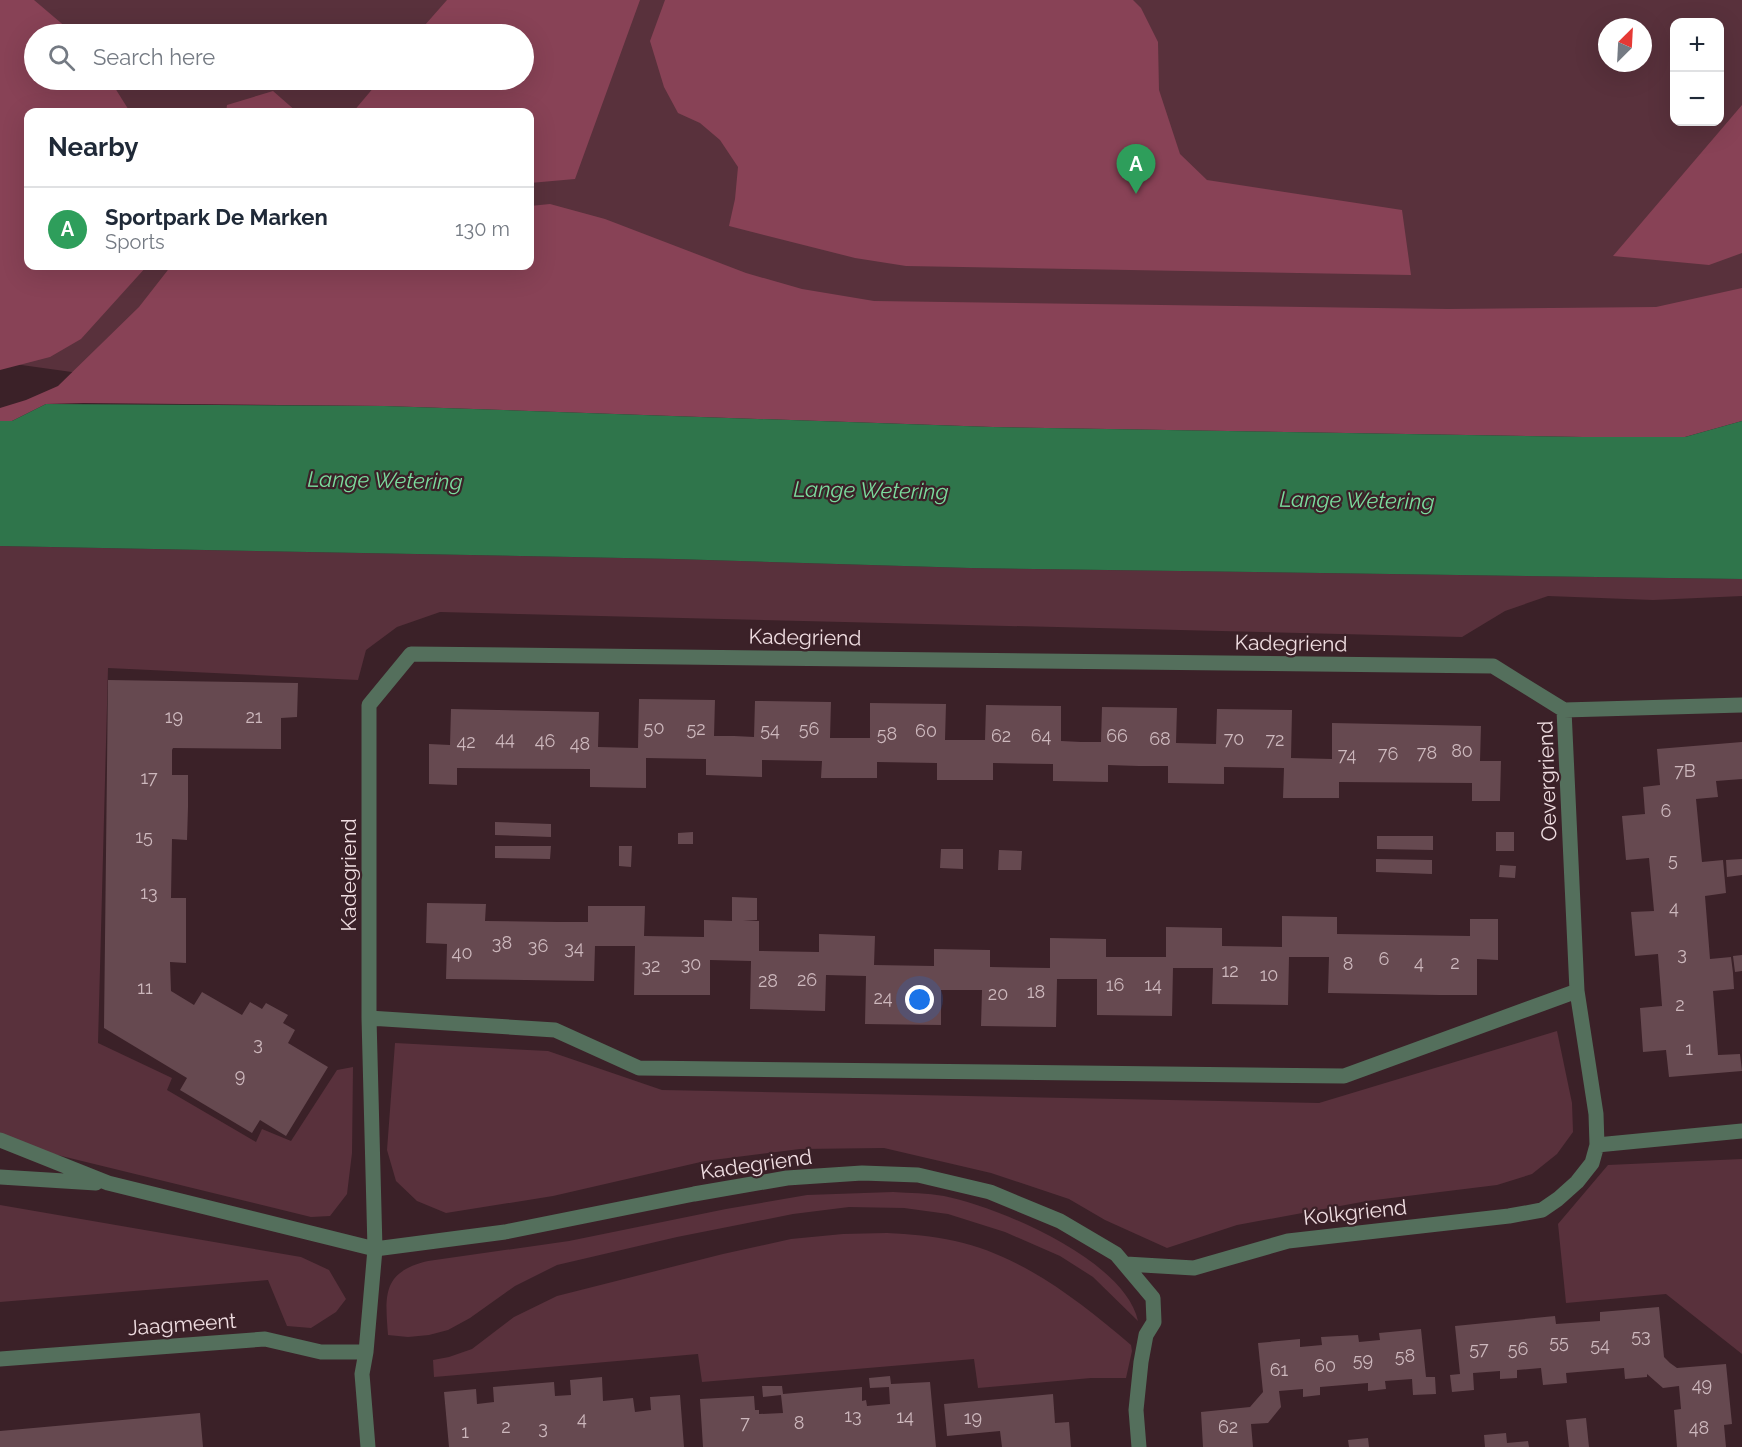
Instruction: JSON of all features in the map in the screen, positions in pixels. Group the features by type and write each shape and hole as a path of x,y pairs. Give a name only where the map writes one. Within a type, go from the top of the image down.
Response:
{"street":[{"name":"Kadegriend","path":"375,1249 369,1018 369,705 411,654 1493,666 1564,710"},
{"name":"Oevergriend","path":"1577,991 1564,710 1742,705"},
{"path":"369,1018 555,1030 639,1068 1344,1077 1577,991"},
{"name":"Kolkgriend","path":"1126,1264 1194,1268 1288,1241 1509,1216 1542,1210 1577,1182 1592,1163 1598,1145 1596,1114 1577,991"},
{"path":"1598,1145 1742,1131"},
{"name":"Kadegriend","path":"0,1140 108,1183 375,1249 505,1232 787,1178 862,1173 918,1175 990,1192 1060,1221 1116,1254 1126,1264"},
{"name":"Kadegriend","path":"0,1177 108,1183"},
{"path":"368,1447 362,1374 375,1249"},
{"path":"1126,1264 1153,1298 1154,1322 1146,1335 1136,1410 1139,1447"},
{"name":"Jaagmeent","path":"0,1359 265,1339 321,1352 366,1352"}],"shaded area":[{"path":"0,0 1742,0 1742,389 172,386 0,362"},
{"path":"0,0 34,0 62,24 24,24 24,90 116,90 128,108 24,108 24,270 143,270 81,339 50,357 0,370"},
{"path":"447,0 640,0 575,179 534,183 534,108 356,108 372,90 534,90 534,24 426,24"},
{"path":"665,0 1133,0 1141,8 1158,42 1159,90 1180,154 1207,180 1402,210 1411,275 906,266 855,258 729,226 735,199 738,167 720,140 700,123 678,113 664,87 650,41"},
{"path":"273,91 292,108 227,108 227,105"},
{"path":"1742,105 1742,253 1709,265 1613,256"},
{"path":"550,204 605,219 746,273 802,289 874,301 1448,309 1656,307 1742,288 1742,421 1685,437 1582,437 992,427 384,406 84,403 46,404 12,421 0,421 0,408 58,386 139,307 168,270 534,270 534,206"},
{"path":"0,546 675,559 970,568 1742,579 1742,596 1653,600 1548,596 1505,611 1462,637 440,612 397,627 366,650 358,680 108,668 98,1043 172,1078 167,1090 256,1142 262,1129 291,1141 337,1070 353,1067 352,1153 347,1194 330,1216 311,1217 0,1141"},
{"path":"1557,1031 1572,1103 1573,1132 1557,1154 1532,1174 1497,1185 1367,1201 1237,1225 1167,1248 1105,1220 1069,1199 991,1173 884,1148 800,1149 705,1161 553,1196 446,1213 417,1201 396,1181 387,1150 395,1043 548,1051 662,1090 1319,1103"},
{"path":"1742,1159 1742,1354 1666,1294 1566,1303 1558,1224 1608,1165"},
{"path":"893,1192 938,1195 968,1202 1026,1224 1057,1240 1110,1277 1128,1299 1138,1321 1093,1277 1060,1256 1005,1232 948,1214 904,1208 849,1207 793,1214 677,1237 557,1265 515,1286 470,1318 448,1330 408,1337 388,1335 387,1297 394,1279 413,1266 428,1261 569,1241 807,1195"},
{"path":"0,1205 301,1257 329,1270 346,1299 336,1312 311,1328 287,1326 268,1280 0,1302"},
{"path":"887,1233 938,1238 980,1248 1004,1257 1049,1282 1131,1345 1132,1351 1126,1378 1091,1378 978,1388 974,1359 702,1382 698,1354 434,1377 433,1360 472,1349 514,1317 557,1296 791,1239"}],"water":[{"name":"Lange Wetering","path":"46,404 384,406 992,427 1582,437 1685,437 1742,421 1742,579 970,568 675,559 0,546 0,421 12,421"}],"building":[{"path":"108,680 298,683 297,717 281,718 281,749 173,748 172,750 172,775 188,775 188,807 187,840 172,839 171,898 186,898 186,963 170,962 171,991 194,1005 202,992 242,1015 250,1002 262,1009 266,1003 288,1015 283,1023 295,1030 288,1043 328,1067 286,1136 260,1120 252,1133 180,1090 187,1078 104,1028"},
{"path":"639,699 715,700 714,736 754,737 755,701 831,702 830,738 870,738 870,703 946,704 945,740 985,740 986,705 1061,706 1061,741 1081,742 1101,742 1102,707 1177,708 1176,743 1216,744 1217,709 1292,710 1291,758 1332,759 1332,723 1481,726 1480,761 1501,761 1500,801 1472,801 1472,783 1339,782 1339,798 1283,798 1284,768 1224,767 1224,784 1168,783 1168,766 1108,765 1108,782 1053,781 1053,764 993,763 993,780 937,780 937,763 877,762 877,778 821,778 822,761 762,760 762,777 706,775 706,759 646,758 646,788 590,787 590,769 457,768 457,785 429,784 429,744 450,745 451,709 599,712 598,747 638,748"},
{"path":"1742,742 1742,779 1716,781 1718,797 1696,799 1702,862 1723,860 1726,893 1705,896 1710,959 1731,957 1733,973 1734,989 1713,991 1718,1055 1740,1054 1742,1071 1669,1077 1666,1050 1643,1052 1640,1008 1662,1006 1658,954 1635,956 1631,912 1654,911 1649,858 1626,860 1622,816 1645,814 1643,787 1660,785 1657,749"},
{"path":"495,822 551,824 551,837 495,835"},
{"path":"693,832 693,844 678,844 678,833"},
{"path":"1496,832 1514,832 1514,851 1496,851"},
{"path":"1377,836 1433,836 1433,850 1377,849"},
{"path":"495,846 551,846 550,859 495,858"},
{"path":"619,846 632,846 631,867 619,866"},
{"path":"941,849 963,849 963,869 940,868"},
{"path":"999,850 1022,851 1021,870 998,870"},
{"path":"1376,859 1432,860 1432,874 1376,872"},
{"path":"1742,859 1742,875 1727,877 1726,860"},
{"path":"1500,865 1516,866 1515,878 1499,877"},
{"path":"732,897 757,898 757,920 743,921 759,921 759,951 819,952 819,934 875,936 874,965 934,966 934,949 990,950 990,967 1050,968 1050,938 1106,939 1106,957 1166,957 1166,927 1222,928 1222,946 1282,947 1282,916 1337,917 1337,934 1470,936 1470,919 1498,919 1498,960 1477,959 1477,995 1439,995 1328,993 1329,957 1289,957 1288,1005 1212,1004 1213,968 1173,968 1172,1016 1097,1015 1097,979 1057,979 1056,1027 981,1026 982,990 941,990 941,1025 865,1024 866,976 826,975 825,1011 750,1009 751,961 710,960 710,995 634,995 635,946 595,946 594,981 446,979 447,944 426,943 427,903 486,904 485,921 588,922 588,906 645,906 644,936 704,937 704,920 732,921"},
{"path":"1742,955 1742,971 1735,972 1733,956"},
{"path":"1659,1307 1664,1357 1670,1363 1677,1368 1726,1364 1732,1424 1724,1425 1726,1447 1677,1447 1674,1410 1681,1409 1679,1386 1663,1388 1647,1374 1647,1377 1625,1379 1624,1368 1566,1373 1567,1383 1543,1385 1541,1368 1517,1370 1517,1378 1500,1379 1500,1371 1473,1373 1474,1390 1452,1392 1450,1375 1460,1374 1455,1326 1555,1316 1556,1324 1600,1321 1600,1312"},
{"path":"1421,1329 1426,1377 1435,1377 1436,1394 1413,1395 1412,1379 1385,1381 1386,1389 1368,1391 1368,1383 1320,1387 1320,1395 1303,1397 1303,1389 1279,1391 1281,1407 1268,1423 1251,1424 1253,1447 1203,1447 1201,1412 1250,1407 1263,1392 1258,1343 1300,1339 1300,1347 1322,1345 1321,1337 1358,1335 1359,1342 1380,1340 1379,1333"},
{"path":"890,1376 891,1384 930,1382 936,1447 703,1447 700,1399 754,1396 755,1410 759,1410 759,1414 783,1413 781,1395 763,1397 762,1386 782,1386 783,1394 862,1387 862,1401 866,1400 867,1406 890,1404 889,1387 870,1388 869,1378"},
{"path":"602,1377 603,1401 633,1398 635,1412 651,1410 650,1397 680,1395 684,1447 449,1447 444,1392 476,1389 477,1404 494,1402 493,1387 554,1382 555,1396 571,1395 570,1380"},
{"path":"1053,1394 1055,1423 1069,1422 1071,1447 1002,1447 1000,1431 947,1436 944,1404"},
{"path":"200,1413 203,1447 0,1447 0,1431"},
{"path":"1586,1418 1589,1447 1569,1447 1566,1420"},
{"path":"1506,1433 1507,1443 1528,1441 1529,1447 1485,1447 1484,1435"},
{"path":"1368,1438 1369,1447 1349,1447 1348,1440"}],"place":[{"name":"Sportpark De Marken","path":"1136,194"}]}
